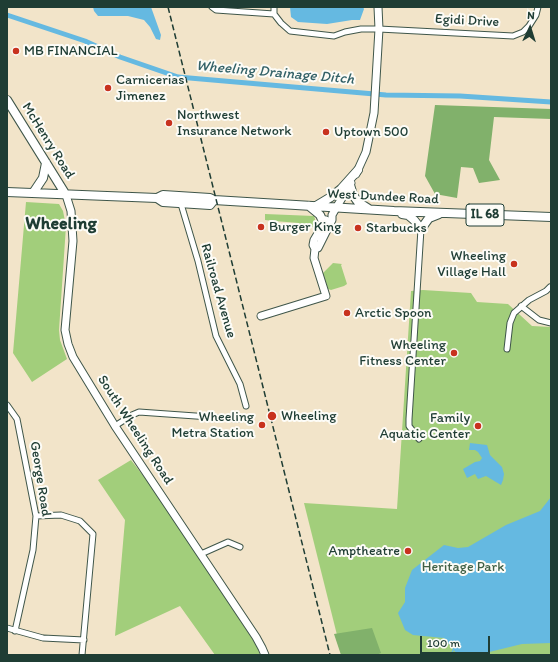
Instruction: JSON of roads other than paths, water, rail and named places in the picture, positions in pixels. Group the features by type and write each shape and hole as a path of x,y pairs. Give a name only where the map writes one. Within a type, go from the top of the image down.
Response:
{"main road":[{"path":"261,316 326,296 314,258 315,250 313,245 314,240 327,218 334,211 350,185 366,152 374,113 380,29 378,7"},
{"name":"McHenry Road","path":"7,100 66,195"},
{"path":"33,193 43,178 46,163"},
{"path":"324,224 320,215 313,206 331,197 341,189 358,170"},
{"path":"350,185 358,202 370,209"},
{"name":"West Dundee Road","path":"7,192 157,198 164,195 170,195 210,198 214,200 313,206 334,211 370,209 551,218"},
{"name":"South Wheeling Road","path":"66,195 71,211 73,241 65,330 73,357 115,426 256,637 265,655"},
{"name":"West Dundee Road","path":"157,198 163,202 180,204 210,205 214,200"},
{"path":"315,250 318,248 332,220 334,211"},
{"path":"394,211 408,215 421,229 430,218 441,213"}],"street":[{"path":"212,7 216,10 274,14 274,7"},
{"name":"Egidi Drive","path":"274,14 290,31 334,36 344,32 361,29 513,36 523,32 529,26 536,15 538,7"},
{"name":"Railroad Avenue","path":"180,204 198,261 216,336 240,384 246,406"},
{"path":"419,439 409,426 409,419 421,229"},
{"path":"507,348 510,323 514,313 521,306 551,286"},
{"path":"521,306 539,320 551,323"},
{"name":"George Road","path":"7,405 17,418 36,516 33,550 15,631"},
{"path":"115,426 132,415 145,412 238,419"},
{"path":"36,516 61,515 80,521 94,534 82,655"},
{"path":"201,554 228,542 240,547"},
{"path":"7,628 43,638 84,640"}],"water":[{"path":"93,7 151,7 161,35 160,40 156,39 150,27 144,20 128,16 98,16"},
{"path":"290,7 363,7 364,9 360,20 327,24 298,22 291,17"},
{"path":"470,443 487,445 490,455 502,467 504,474 501,485 486,476 478,479 475,474 467,478 463,469 475,462 480,461 482,458 475,450 469,450"},
{"path":"551,497 551,643 522,644 477,655 457,654 444,638 413,635 405,630 398,613 405,602 405,588 412,570 444,545 458,548 468,547 506,525 540,511"}],"waterway":[{"name":"Wheeling Drainage Ditch","path":"7,15 85,41 120,57 178,77 386,95 460,96 551,102"},
{"path":"451,655 454,648"}],"railway":[{"path":"168,7 330,655"}],"place":[{"name":"MB FINANCIAL","path":"16,51"},
{"name":"Carnicerias Jimenez","path":"108,88"},
{"name":"Northwest Insurance Network","path":"169,123"},
{"name":"Uptown 500","path":"326,132"},
{"name":"Burger King","path":"261,227"},
{"name":"Starbucks","path":"358,228"},
{"name":"Wheeling Village Hall","path":"514,264"},
{"name":"Arctic Spoon","path":"347,313"},
{"name":"Wheeling Fitness Center","path":"454,353"},
{"name":"Wheeling","path":"272,416"},
{"name":"Wheeling Metra Station","path":"262,425"},
{"name":"Family Aquatic Center","path":"478,426"},
{"name":"Amptheatre","path":"408,551"}],"district":[{"name":"Wheeling","path":"61,224"}],"park label":[{"name":"Heritage Park","path":"463,567"}]}
